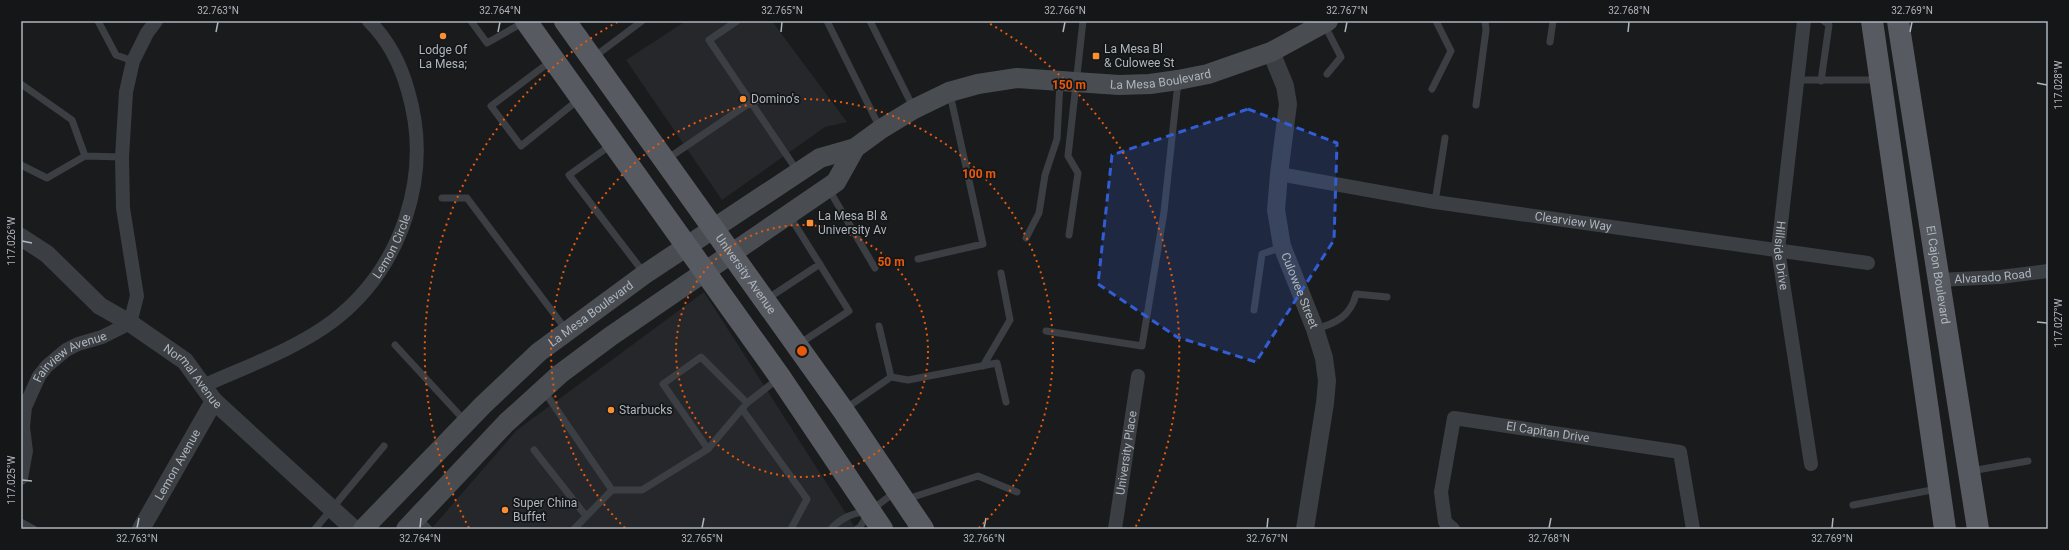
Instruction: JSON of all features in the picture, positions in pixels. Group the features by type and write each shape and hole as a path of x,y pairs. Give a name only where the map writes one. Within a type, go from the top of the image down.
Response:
{"main road":[{"path":"526,21 615,142 780,377 882,529"},
{"name":"University Avenue","path":"565,21 843,410 902,495 923,529"},
{"path":"1872,21 1945,529"},
{"name":"El Cajon Boulevard","path":"1898,21 1978,529"},
{"name":"La Mesa Boulevard","path":"363,529 467,422 539,352 645,274 820,158 855,148 880,129 914,109 949,92 978,84 1017,78 1119,85 1150,84 1178,80 1236,65 1271,52 1318,24"},
{"name":"La Mesa Boulevard","path":"417,525 506,423 560,374 611,336 836,182 855,148"},
{"path":"1939,489 1970,472"}],"street":[{"path":"130,323 137,296 124,208 122,157 126,92 133,61 147,33 156,21"},
{"name":"Lemon Circle","path":"203,386 295,344 332,322 365,292 390,255 399,236 407,215 414,186 417,149 416,126 412,104 397,61 387,40 369,21"},
{"name":"Hillside Drive","path":"1804,21 1778,250 1811,464"},
{"name":"Culowee Street","path":"1271,52 1285,86 1288,104 1278,174 1276,210 1282,246 1315,329 1324,358 1326,381 1325,403 1305,529"},
{"name":"Clearview Way","path":"1278,174 1435,202 1868,263"},
{"name":"Normal Avenue","path":"21,237 47,254 100,306 130,323 185,361 214,401 354,529"},
{"name":"Alvarado Road","path":"1938,280 2000,277 2048,271"},
{"name":"Fairview Avenue","path":"21,478 26,451 22,426 25,407 36,381 47,366 66,350 78,344 102,338 130,323"},
{"name":"University Place","path":"1115,529 1138,376"},
{"name":"Lemon Avenue","path":"141,529 214,401"},
{"name":"El Capitan Drive","path":"1453,529 1445,522 1441,492 1454,418 1680,452 1693,529"}],"lane":[{"path":"98,21 116,54 133,61"},
{"path":"471,21 487,43 526,21"},
{"path":"737,21 709,40 799,172"},
{"path":"827,21 880,129"},
{"path":"870,21 914,109"},
{"path":"1026,238 1040,213 1045,175 1056,139 1083,21"},
{"path":"1432,89 1451,51 1436,21"},
{"path":"1476,105 1486,30 1485,21"},
{"path":"1550,42 1553,21"},
{"path":"1821,81 1829,25 1824,21"},
{"path":"592,59 638,22"},
{"path":"1318,24 1341,57 1327,74"},
{"path":"554,58 491,106 521,146 582,97"},
{"path":"1046,331 1142,346 1164,212 1178,80"},
{"path":"1797,80 1880,80"},
{"path":"1069,81 1068,156 1078,173 1069,235"},
{"path":"21,84 72,120 85,156"},
{"path":"918,259 983,244 949,92"},
{"path":"665,160 751,102"},
{"path":"1435,202 1445,138"},
{"path":"615,142 569,176 645,274"},
{"path":"21,165 47,178 85,156 122,157"},
{"path":"828,188 875,268"},
{"path":"442,198 467,198 567,331"},
{"path":"789,215 849,311 797,345"},
{"path":"1254,310 1262,254 1282,246"},
{"path":"765,301 820,264"},
{"path":"983,366 1010,320 1001,273"},
{"path":"1315,329 1335,324 1354,305 1356,294 1387,297"},
{"path":"879,326 891,377"},
{"path":"395,345 467,422"},
{"path":"708,449 663,384 702,357 747,403"},
{"path":"843,410 891,377 908,380 997,363 1006,402"},
{"path":"574,529 612,490 642,490 708,449 747,403 780,377"},
{"path":"543,389 612,490"},
{"path":"742,409 807,499 791,529"},
{"path":"315,529 384,446"},
{"path":"534,450 586,516"},
{"path":"1970,472 2028,461"},
{"path":"831,529 837,522 852,514 870,511 902,495 978,476 1017,492"},
{"path":"1853,505 1939,489"},
{"path":"857,529 870,511"},
{"path":"21,522 34,529"}],"highlighted area":[{"path":"1248,109 1337,143 1334,240 1256,362 1177,337 1098,284 1112,155"}],"shaded area":[{"path":"686,21 772,21 847,122 825,127 722,200 626,60"},
{"path":"704,292 856,529 431,529 517,430"}],"place":[{"name":"Lodge Of La Mesa;","path":"443,36"},
{"name":"La Mesa Bl & Culowee St","path":"1096,56"},
{"name":"Domino's","path":"743,99"},
{"name":"La Mesa Bl & University Av","path":"810,223"},
{"name":"Starbucks","path":"611,410"},
{"name":"Super China Buffet","path":"505,510"}]}
